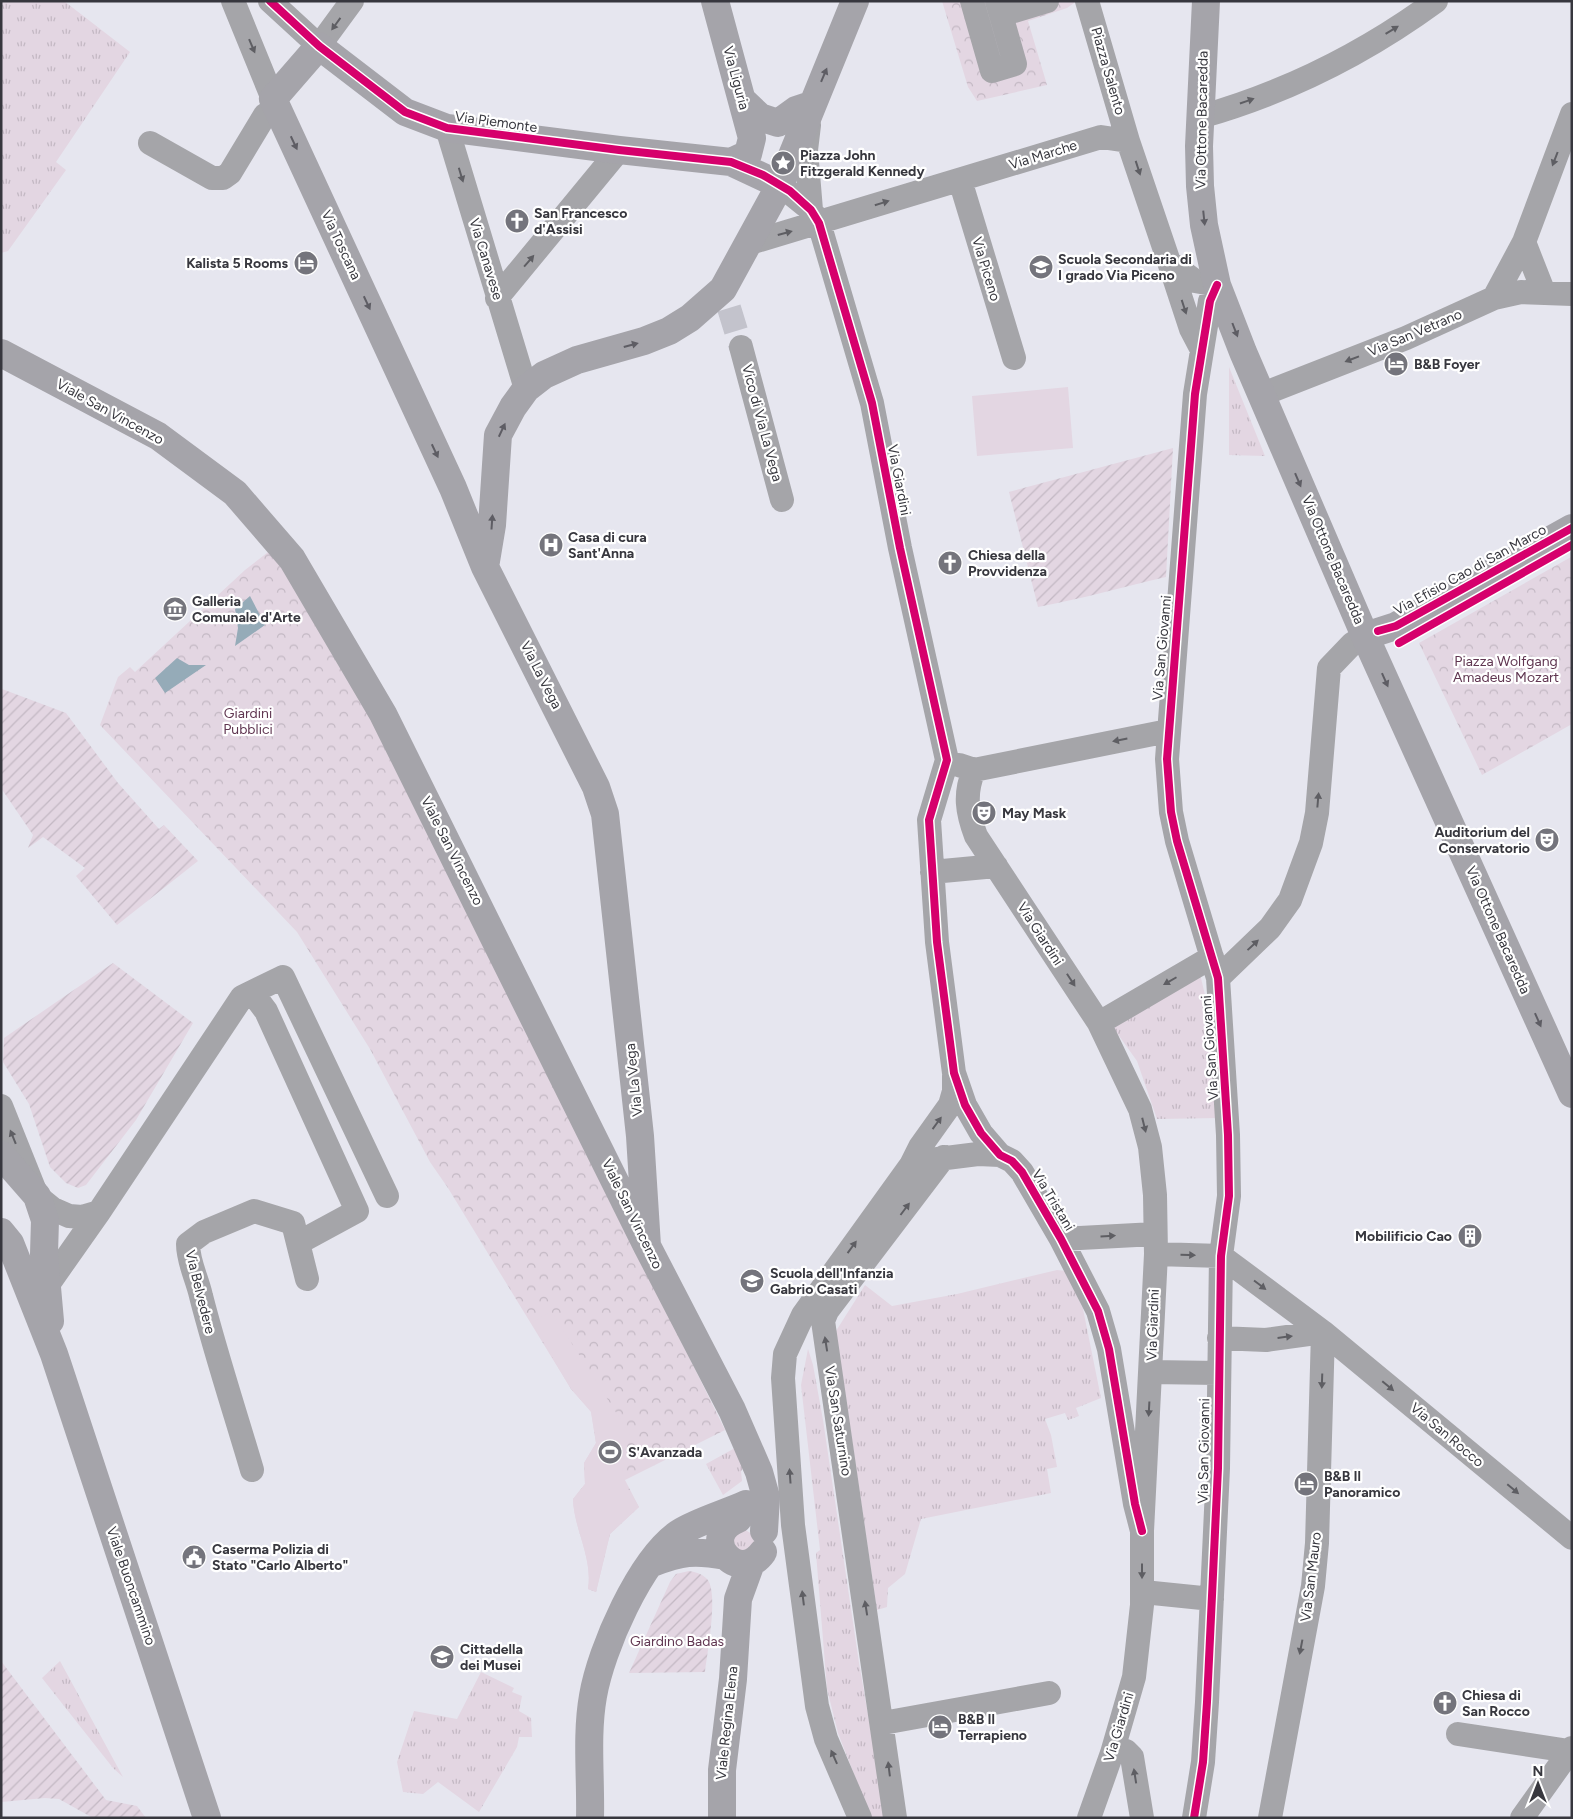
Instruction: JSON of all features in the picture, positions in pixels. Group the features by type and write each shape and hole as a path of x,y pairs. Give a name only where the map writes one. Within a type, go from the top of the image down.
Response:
{"street":[{"name":"Via Toscana","path":"233,1 276,104 453,488 485,567"},
{"name":"Via Piemonte","path":"270,1 319,46 406,112 447,128 619,150 739,158"},
{"path":"150,143 212,178 223,178 230,173 264,114 276,104 352,1"},
{"name":"Via Liguria","path":"715,1 752,138 739,158"},
{"path":"485,567 492,525 498,435 526,389 544,374 577,360 644,341 669,331 726,298 750,243 780,185 855,1"},
{"path":"972,1 992,71 1015,64 999,8 1046,1"},
{"name":"Piazza Salento","path":"1087,1 1128,141"},
{"name":"Via Ottone Bacaredda","path":"1206,1 1200,116 1200,186 1204,225 1217,285 1262,394 1372,634 1572,1094"},
{"path":"1200,116 1263,96 1329,68 1436,1"},
{"path":"742,100 760,117 778,123 796,110 812,105"},
{"path":"812,105 806,150 822,217"},
{"path":"1494,298 1524,242 1572,114"},
{"name":"Via Canavese","path":"447,128 526,389"},
{"name":"Via Marche","path":"822,217 960,180 1101,137 1128,141"},
{"path":"1128,141 1191,329 1202,350"},
{"path":"497,298 619,150"},
{"path":"739,158 780,185 822,217"},
{"name":"Via Piceno","path":"960,180 1014,358"},
{"path":"750,243 822,217"},
{"name":"Via Giardini","path":"822,217 872,403 900,548 947,760"},
{"path":"1524,242 1544,293"},
{"path":"1169,262 1195,281 1217,285"},
{"name":"Via San Giovanni","path":"1194,1818 1203,1762 1218,1468 1221,1256 1229,1196 1222,1021 1215,968 1177,841 1171,812 1167,759 1195,394 1210,301 1217,285"},
{"name":"Via San Vetrano","path":"1262,394 1406,338 1494,298 1521,292 1572,294"},
{"name":"Vico di Via La Vega","path":"741,346 782,500"},
{"name":"Viale San Vincenzo","path":"1,353 158,436 235,494 292,559 383,714 647,1246 732,1410 759,1472 766,1497 765,1535"},
{"path":"453,488 474,487 494,477"},
{"name":"Via Efisio Cao di San Marco","path":"1372,634 1396,626 1572,528"},
{"name":"Via La Vega","path":"485,567 584,760 605,814 641,1153 647,1246"},
{"path":"1099,1023 1215,968 1270,928 1290,900 1312,843 1317,813 1329,668 1352,644 1372,634"},
{"path":"947,760 974,770 1168,731"},
{"name":"Via Tristani","path":"947,760 929,820 937,942 954,1073 966,1105 981,1133 1000,1155 1012,1161 1022,1172 1061,1238 1098,1311 1109,1349 1135,1504 1142,1531"},
{"name":"Via Giardini","path":"974,770 967,788 968,810 976,836 1099,1023 1140,1109 1150,1147 1156,1244 1142,1531 1142,1605 1134,1677 1112,1753 1089,1818"},
{"path":"931,809 968,810"},
{"path":"934,883 996,866"},
{"path":"47,1286 99,1212 242,997 284,977 387,1196"},
{"path":"249,994 257,999 266,1011 357,1211 298,1243"},
{"path":"860,1818 826,1739 817,1706 793,1525 783,1378 784,1354 804,1315 911,1165 920,1147 950,1105 954,1091 954,1073"},
{"path":"2,1109 37,1196 53,1208 69,1216 82,1217 99,1212"},
{"path":"602,1156 623,1157 641,1153"},
{"path":"911,1165 944,1157 978,1154 1000,1155"},
{"name":"Viale Buoncammino","path":"1,1155 37,1196 45,1220 44,1254 54,1354"},
{"name":"Via San Saturnino","path":"895,1818 883,1723 823,1320 944,1157"},
{"name":"Via Belvedere","path":"252,1470 214,1347 196,1274 188,1257 188,1244 204,1232 254,1212 293,1223 306,1279"},
{"path":"6,1237 30,1255 44,1254 73,1247"},
{"name":"Viale Buoncammino","path":"6,1237 54,1354 208,1818"},
{"path":"1061,1238 1156,1244 1221,1256"},
{"name":"Via San Rocco","path":"1221,1256 1323,1332 1572,1538"},
{"path":"1219,1338 1266,1340 1323,1332"},
{"name":"Via San Mauro","path":"1270,1818 1313,1586 1317,1543 1323,1332"},
{"path":"1151,1372 1218,1373"},
{"path":"737,1574 721,1548 722,1533 733,1514 753,1491 759,1472"},
{"path":"590,1818 590,1734 596,1679 606,1650 631,1593 657,1552 680,1533 733,1514 753,1520 765,1535 763,1554 737,1574"},
{"path":"765,1535 793,1525"},
{"path":"650,1563 681,1552 709,1552 737,1574"},
{"name":"Viale Regina Elena","path":"722,1818 722,1770 732,1679 737,1574"},
{"path":"1153,1593 1212,1599"},
{"path":"883,1723 1049,1693"},
{"path":"1458,1734 1568,1757 1522,1818"},
{"path":"1112,1753 1126,1751 1132,1757 1142,1818"}],"green space":[{"path":"1,1 64,1 130,52 56,162 66,170 8,251 1,253"},
{"path":"942,1 1077,1 1067,8 1028,21 1047,85 977,101 968,87"},
{"path":"1229,367 1265,456 1229,455"},
{"path":"1068,387 1073,448 977,456 972,396"},
{"path":"1173,448 1166,577 1038,607 1009,492"},
{"name":"Giardini Pubblici","path":"272,549 374,716 725,1430 625,1480 639,1507 610,1534 596,1592 588,1589 588,1566 576,1522 573,1499 585,1484 584,1463 596,1443 591,1411 571,1389 448,1188 430,1162 370,1049 297,932 100,725 118,677 130,667 135,672 245,570"},
{"name":"Piazza Wolfgang Amadeus Mozart","path":"1571,557 1572,724 1482,775 1419,643"},
{"path":"2,689 66,713 118,783 159,829 164,825 198,861 117,925 76,876 85,868 43,837 28,848 33,835 1,788"},
{"path":"113,963 193,1023 136,1120 86,1185 78,1188 66,1183 50,1167 29,1104 3,1062 4,1038"},
{"path":"1200,974 1214,1033 1219,1118 1157,1119 1137,1061 1112,1026"},
{"path":"1057,1270 1066,1271 1083,1309 1101,1398 1076,1408 1079,1416 1068,1420 1065,1413 1045,1419 1051,1435 1057,1467 1047,1469 1051,1493 921,1519 905,1574 888,1588 887,1607 877,1610 836,1331 865,1285 892,1306 957,1294"},
{"name":"S'Avanzada","path":"551,1311 633,1439 625,1444 630,1454 625,1460 623,1473 627,1487 639,1507 610,1534 596,1592 588,1589 588,1566 576,1522 573,1499 585,1484 584,1463 596,1443 591,1412 571,1389 532,1323"},
{"path":"808,1349 813,1365 823,1420 859,1663 886,1818 871,1818 838,1733 827,1689 816,1553 820,1550 801,1385"},
{"path":"735,1448 743,1469 741,1471 742,1481 723,1495 706,1464"},
{"path":"744,1529 755,1536 756,1544 739,1555 730,1538"},
{"name":"Giardino Badas","path":"689,1571 707,1579 712,1596 710,1638 705,1672 629,1673 670,1582 676,1574"},
{"path":"1,1661 106,1800 137,1806 146,1818 93,1818 59,1799 45,1798 1,1802"},
{"path":"60,1661 123,1777 113,1768 42,1678"},
{"path":"481,1672 514,1688 512,1692 522,1696 519,1711 531,1718 532,1737 519,1737 517,1747 479,1812 438,1782 423,1794 403,1792 397,1762 414,1711 457,1719"}],"water":[{"path":"250,596 265,625 235,646 238,628 235,609"},
{"path":"177,658 189,665 206,665 165,693 155,678"}],"tunnel":[{"path":"729,308 741,347"}],"cycle path":[{"path":"270,1 319,46 405,112 447,128 731,162 763,175 790,191 811,210 819,223 872,403 900,548 947,760 929,820 937,942 954,1073 965,1105 981,1133 1000,1155 1012,1161 1022,1172 1061,1239 1098,1311 1109,1349 1135,1504 1142,1531"},
{"path":"1194,1818 1203,1762 1207,1702 1218,1468 1221,1256 1229,1196 1228,1135 1218,978 1177,841 1171,812 1167,759 1195,394 1210,301 1217,285"},
{"path":"1378,631 1396,626 1572,528"},
{"path":"1399,643 1572,545"}],"place":[{"name":"Piazza John Fitzgerald Kennedy","path":"783,163"},
{"name":"San Francesco d'Assisi","path":"517,221"},
{"name":"Kalista 5 Rooms","path":"306,263"},
{"name":"Scuola Secondaria di I grado Via Piceno","path":"1041,267"},
{"name":"B&B Foyer","path":"1396,364"},
{"name":"Casa di cura Sant'Anna","path":"551,545"},
{"name":"Chiesa della Provvidenza","path":"950,563"},
{"name":"Galleria Comunale d'Arte","path":"175,609"},
{"name":"May Mask","path":"984,813"},
{"name":"Auditorium del Conservatorio","path":"1547,840"},
{"name":"Mobilificio Cao","path":"1470,1236"},
{"name":"Scuola dell'Infanzia Gabrio Casati","path":"752,1281"},
{"name":"S'Avanzada","path":"610,1452"},
{"name":"B&B Il Panoramico","path":"1306,1484"},
{"name":"Caserma Polizia di Stato \"Carlo Alberto\"","path":"194,1557"},
{"name":"Cittadella dei Musei","path":"442,1657"},
{"name":"Chiesa di San Rocco","path":"1445,1703"},
{"name":"B&B Il Terrapieno","path":"940,1727"}]}
